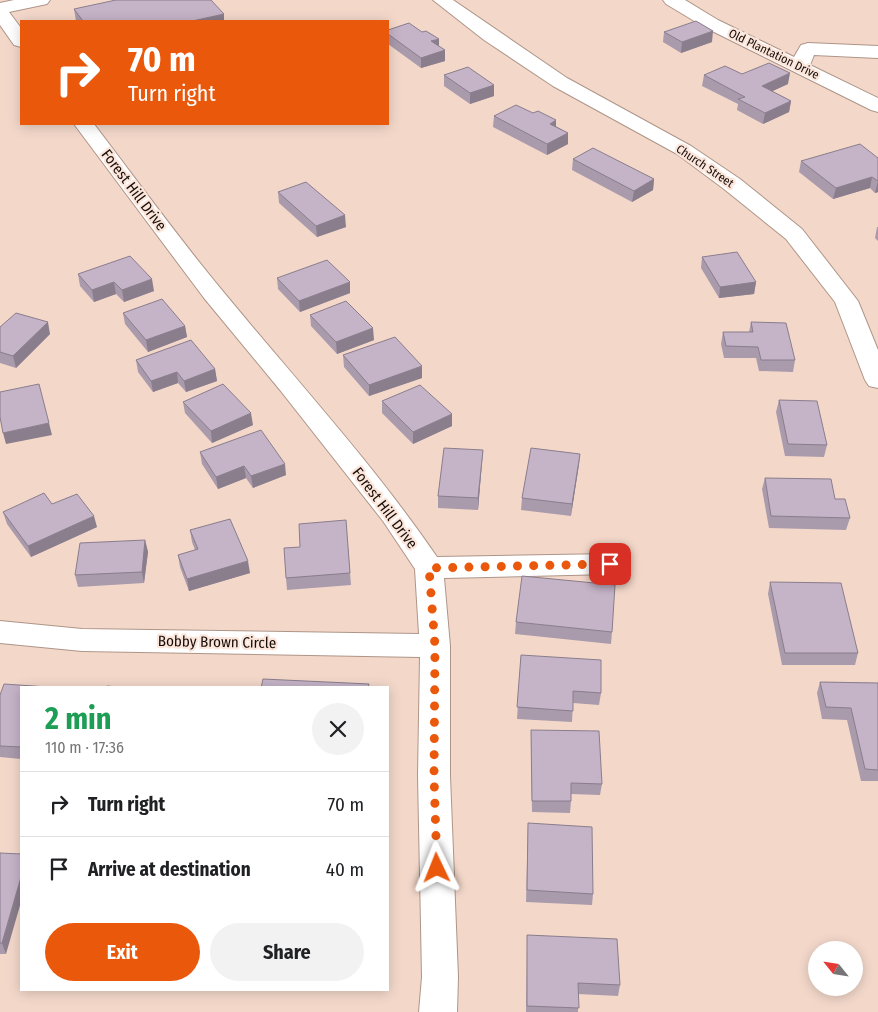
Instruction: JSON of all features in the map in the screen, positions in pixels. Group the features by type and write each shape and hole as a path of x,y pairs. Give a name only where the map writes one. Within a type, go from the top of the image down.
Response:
{"street":[{"path":"0,8 41,0"},
{"name":"Church Street","path":"442,0 491,36 560,82 684,150 732,184 794,234 846,301 878,380"},
{"name":"Old Plantation Drive","path":"672,0 712,24 878,106"},
{"path":"0,12 20,40"},
{"path":"799,67 808,49 878,52"},
{"name":"Forest Hill Drive","path":"85,125 212,293 289,384 392,514 429,568"},
{"path":"438,1012 440,977 434,776 435,646 429,568 610,564"},
{"name":"Bobby Brown Circle","path":"0,632 82,640 435,646"}],"building":[{"path":"116,0 211,0 224,14 197,20 82,20 74,9"},
{"path":"696,21 713,31 682,42 664,32"},
{"path":"409,23 422,32 426,31 439,39 431,41 445,50 421,58 389,35 389,30"},
{"path":"769,63 790,73 762,86 791,101 765,113 738,99 745,97 704,75 725,66 742,74"},
{"path":"468,67 494,85 470,93 444,75"},
{"path":"516,105 533,113 538,111 556,120 550,124 568,133 547,144 494,116"},
{"path":"860,144 878,158 878,181 872,177 836,188 801,161"},
{"path":"593,148 654,179 634,191 573,159"},
{"path":"306,182 345,215 316,226 278,192"},
{"path":"737,252 756,282 720,287 702,257"},
{"path":"130,256 152,279 122,290 114,282 92,290 78,274"},
{"path":"327,260 350,282 299,301 277,278"},
{"path":"162,299 185,326 146,340 123,313"},
{"path":"346,301 373,328 336,342 310,315"},
{"path":"16,313 48,322 13,356 0,352 0,327"},
{"path":"751,322 786,323 795,360 761,360 758,347 726,346 723,332 753,332"},
{"path":"395,337 422,366 369,385 343,355"},
{"path":"191,340 215,369 184,381 177,372 151,381 136,360"},
{"path":"39,384 49,423 3,433 0,417 0,392"},
{"path":"223,384 251,413 211,431 183,402"},
{"path":"420,385 452,414 413,432 382,401"},
{"path":"779,400 817,401 827,445 788,444"},
{"path":"261,430 285,464 251,476 244,466 216,477 200,452"},
{"path":"444,448 483,450 478,498 438,496"},
{"path":"531,448 580,454 572,504 522,498"},
{"path":"765,478 831,479 835,499 845,499 850,518 771,516"},
{"path":"44,493 52,504 77,494 94,516 28,546 3,512"},
{"path":"230,519 248,561 187,579 178,555 198,549 190,530"},
{"path":"346,520 350,573 286,578 284,548 300,547 299,524"},
{"path":"145,540 142,572 75,575 80,543"},
{"path":"522,576 615,585 612,632 516,622"},
{"path":"770,582 841,583 858,653 785,653"},
{"path":"521,655 601,660 601,693 573,691 573,711 517,707"},
{"path":"263,679 369,684 368,686 261,686"},
{"path":"820,682 878,683 878,770 865,769 851,708 826,707"},
{"path":"4,684 33,686 20,686 20,747 0,746 0,695"},
{"path":"531,730 599,731 602,784 571,783 571,801 532,801"},
{"path":"528,823 592,827 593,894 527,890"},
{"path":"0,853 20,854 20,880 2,943 0,943"},
{"path":"527,935 617,939 620,985 578,983 579,1008 527,1006"}],"route":[{"path":"437,868 434,776 435,646 429,568 610,564"}]}
